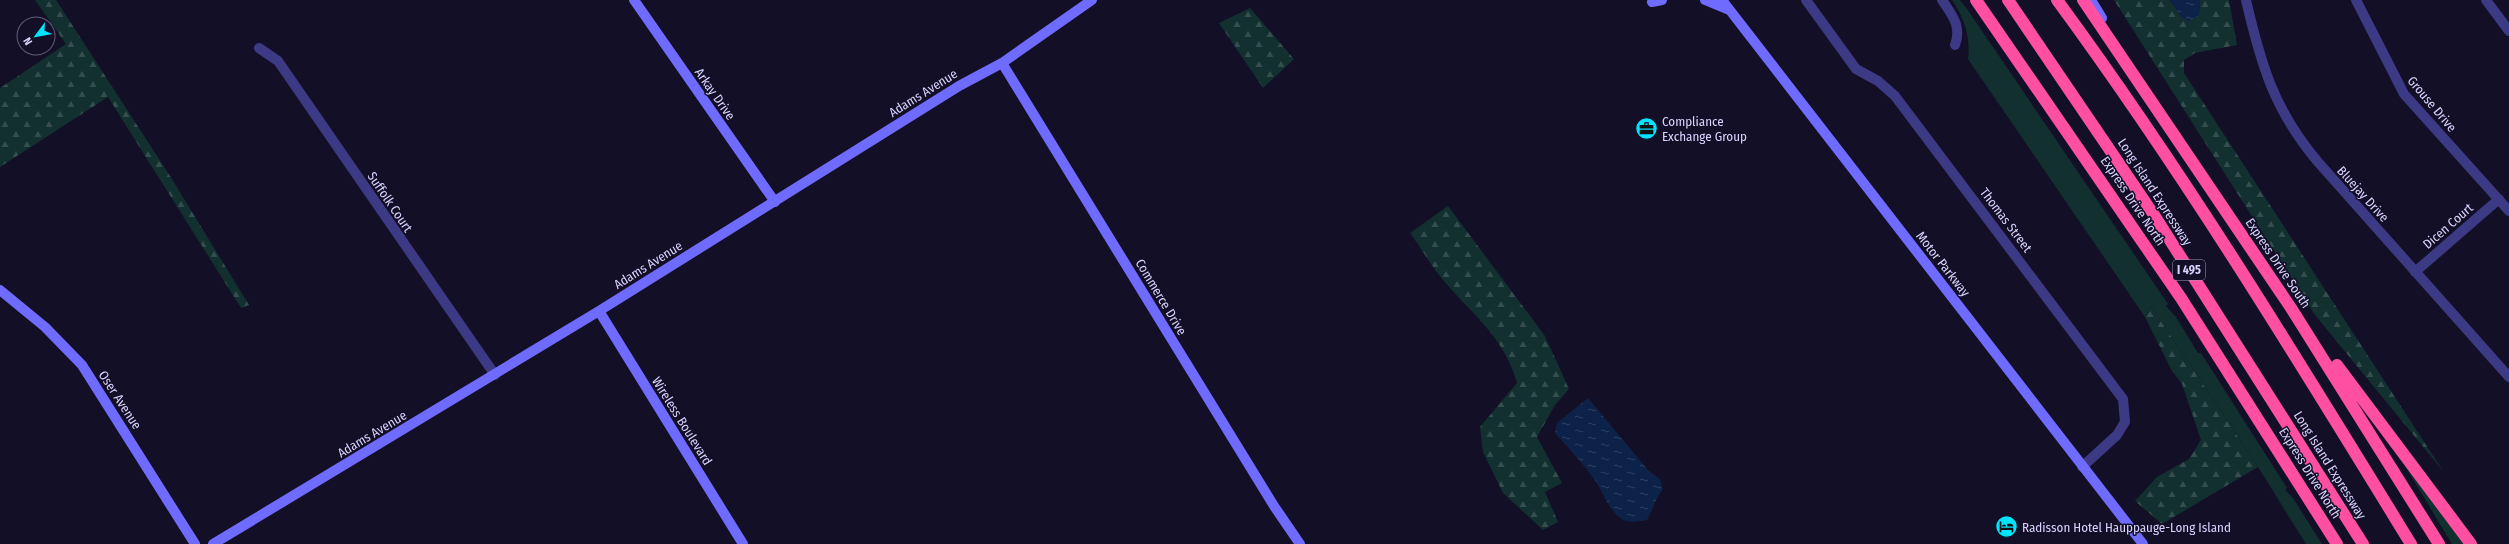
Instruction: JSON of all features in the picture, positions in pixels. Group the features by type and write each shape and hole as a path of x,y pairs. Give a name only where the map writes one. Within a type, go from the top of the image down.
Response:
{"highway":[{"name":"Express Drive North","path":"1976,0 2142,239 2337,544"},
{"name":"Long Island Expressway","path":"2008,0 2158,221 2363,544"},
{"name":"Long Island Expressway","path":"2057,0 2102,61 2189,192 2411,544"},
{"path":"2083,0 2130,67"},
{"name":"Express Drive South","path":"2130,67 2292,308 2440,544"},
{"path":"2292,308 2336,363 2472,544"},
{"path":"2312,504 2329,544"}],"street":[{"name":"Arkay Drive","path":"634,0 775,202"},
{"name":"Adams Avenue","path":"213,544 495,375 959,86 1002,63 1092,0"},
{"path":"1652,2 1662,0"},
{"path":"1705,0 1730,11"},
{"name":"Motor Parkway","path":"1722,0 2143,544"},
{"name":"Thomas Street","path":"1806,0 1856,69 1878,81 1895,96 2123,399 2125,422 2117,435 2082,467"},
{"path":"1942,0 1957,23 1958,35 1955,45"},
{"name":"Express Drive South","path":"2091,0 2130,67"},
{"name":"Bluejay Drive","path":"2246,0 2265,73 2290,126 2318,162 2509,377"},
{"name":"Grouse Drive","path":"2356,0 2404,94 2509,211"},
{"path":"2486,0 2509,31"},
{"name":"Suffolk Court","path":"259,48 278,61 495,375"},
{"name":"Commerce Drive","path":"1002,63 1274,506 1300,544"},
{"name":"Dicen Court","path":"2415,272 2499,199"},
{"name":"Oser Avenue","path":"0,290 45,327 82,365 194,544"},
{"name":"Wireless Boulevard","path":"599,311 743,544"}],"green space":[{"path":"35,0 56,0 170,176 249,305 241,308 108,97 0,167 0,88 48,56 56,56 56,51 66,44 56,30 56,16 46,16"},
{"path":"1952,0 1960,0 1967,9 2168,304 2166,306 2176,317 2198,353 2201,353 2287,488 2285,490 2293,498 2322,544 2306,544 2258,467 2151,306 2145,317 1968,59 1969,51 1966,28 1960,13"},
{"path":"2114,0 2170,0 2181,17 2199,15 2200,0 2229,0 2237,45 2195,53 2184,60 2184,73 2443,471 2315,315"},
{"path":"1250,8 1294,59 1263,88 1219,23"},
{"path":"1448,206 1545,336 1569,389 1555,405 1537,437 1562,483 1545,492 1558,522 1543,530 1503,493 1483,452 1480,427 1517,383 1511,366 1503,350 1493,336 1447,285 1410,233"},
{"path":"2151,306 2258,467 2162,524 2135,501 2157,477 2189,459 2201,440 2182,384 2172,371 2145,317"},
{"path":"2399,456 2467,544 2452,544"}],"water":[{"path":"2170,0 2200,0 2199,15 2189,21 2181,17"},
{"path":"1588,398 1648,470 1660,479 1663,489 1647,520 1633,522 1620,518 1610,507 1598,485 1588,471 1555,433 1557,423"}],"place":[{"name":"Compliance Exchange Group","path":"1646,128"},
{"name":"Radisson Hotel Hauppauge-Long Island","path":"2006,527"}]}
